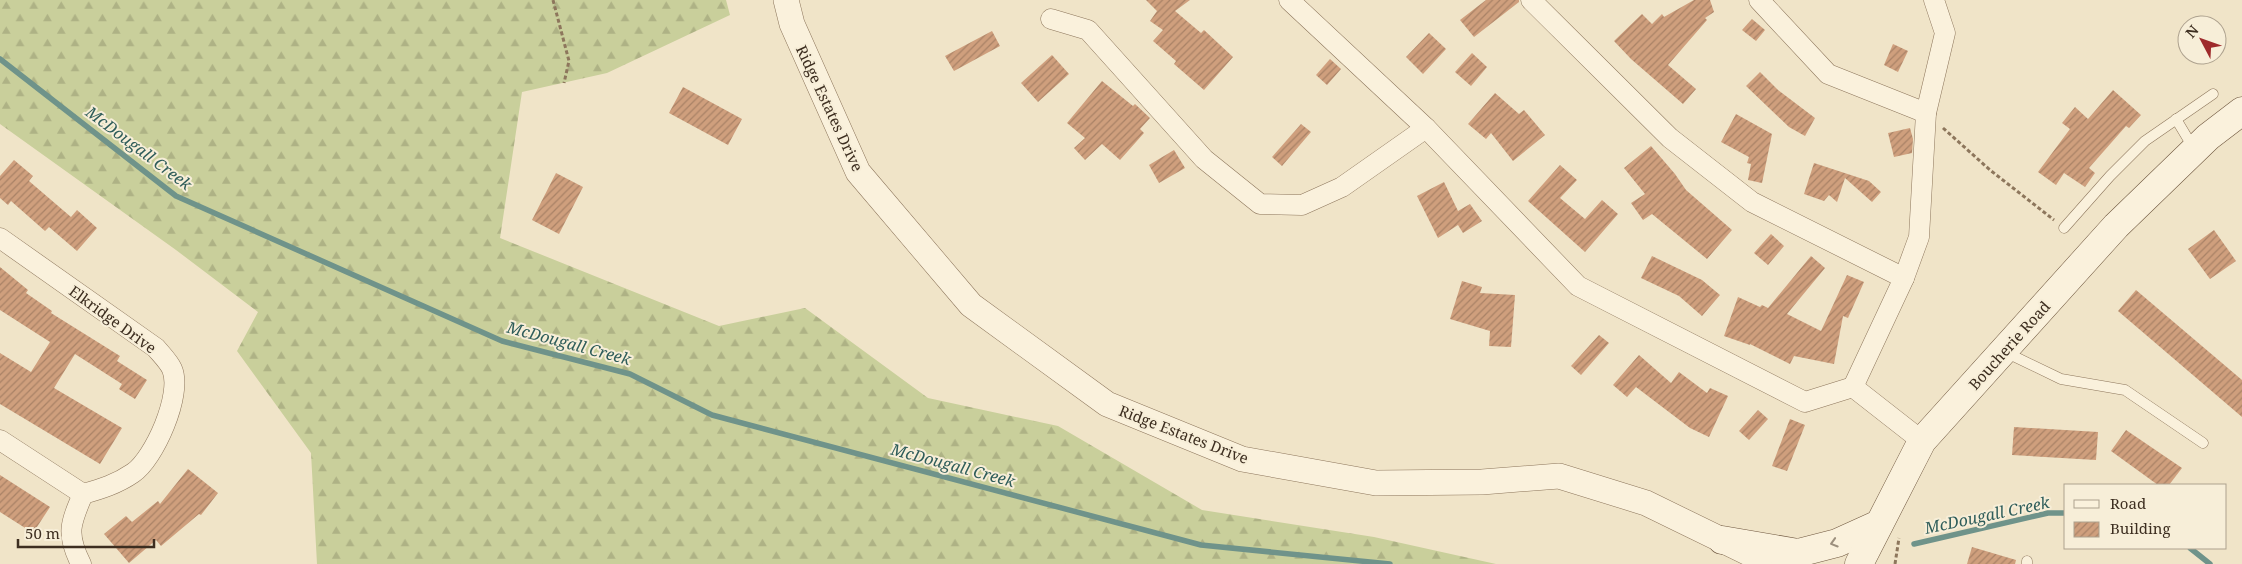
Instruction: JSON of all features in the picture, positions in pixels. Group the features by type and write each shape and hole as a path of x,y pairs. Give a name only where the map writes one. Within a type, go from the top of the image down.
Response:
{"main road":[{"name":"Boucherie Road","path":"1859,564 1922,441 2116,226 2194,150 2242,111"},
{"path":"1722,540 1798,553 1837,543 1879,524"},
{"path":"1722,540 1752,564"}],"street":[{"name":"Ridge Estates Drive","path":"786,0 792,24 858,172 971,305 1108,404 1242,459 1376,483 1482,482 1559,476 1646,503 1771,564"},
{"path":"1289,0 1426,128 1578,286 1805,402 1853,387 1904,278 1919,237 1926,113 1945,33 1934,0"},
{"path":"1531,0 1670,138 1752,202 1904,278"},
{"path":"1760,0 1828,74 1926,113"},
{"path":"1051,19 1088,30 1204,159 1260,204 1302,205 1342,187 1426,128"},
{"name":"Elkridge Drive","path":"0,238 156,348 173,370 173,403 155,446 135,472 109,487 84,494"},
{"path":"1853,387 1922,441"},
{"path":"0,440 84,494 72,522 71,544 81,564"}],"lane":[{"path":"2064,228 2110,176 2145,141 2214,94"},
{"path":"2176,119 2194,150"},
{"path":"2004,351 2061,378 2125,390 2203,443"}],"path":[{"path":"553,0 568,61 564,83"},
{"path":"1926,113 1990,170 2064,228"}],"green space":[{"path":"0,0 726,0 730,15 607,73 522,92 500,238 719,326 805,308 928,398 1058,426 1202,510 1374,537 1496,564 317,564 311,453 237,351 258,312 176,250 0,124"}],"building":[{"path":"1146,0 1190,0 1175,11 1201,33 1204,30 1233,57 1204,90 1174,64 1176,61 1153,41 1163,30 1150,21 1157,11"},
{"path":"1486,0 1519,0 1519,2 1474,37 1460,20"},
{"path":"1694,0 1710,0 1714,12 1705,18 1707,20 1668,65 1696,89 1683,104 1631,59 1614,41 1642,14 1652,24 1662,14 1664,17"},
{"path":"1752,19 1765,30 1756,41 1742,30"},
{"path":"992,31 1000,46 954,71 945,56"},
{"path":"1429,33 1446,49 1423,74 1406,57"},
{"path":"1893,44 1908,51 1898,72 1884,65"},
{"path":"1472,53 1487,67 1471,86 1455,72"},
{"path":"1052,55 1069,74 1038,102 1021,83"},
{"path":"1330,59 1341,69 1327,85 1316,75"},
{"path":"1760,72 1778,90 1815,118 1805,136 1789,127 1746,86"},
{"path":"1102,81 1133,106 1135,104 1150,118 1140,129 1144,133 1120,160 1102,144 1085,160 1074,148 1085,138 1067,123"},
{"path":"683,87 742,119 728,145 669,113"},
{"path":"2113,90 2141,115 2129,128 2126,126 2089,168 2095,173 2085,187 2064,173 2056,185 2038,172 2070,129 2062,123 2075,107 2088,119"},
{"path":"1495,93 1519,114 1524,110 1545,135 1513,161 1491,133 1486,139 1468,124"},
{"path":"1736,114 1772,134 1762,183 1748,180 1751,164 1747,163 1749,157 1721,142"},
{"path":"1301,124 1311,132 1282,166 1272,157"},
{"path":"1910,128 1913,139 1912,153 1894,157 1888,133"},
{"path":"1651,146 1686,190 1732,230 1707,259 1652,214 1643,220 1631,203 1645,194 1624,168"},
{"path":"1174,150 1185,168 1159,183 1149,165"},
{"path":"14,160 33,176 29,181 71,217 77,210 97,228 77,251 49,227 45,231 11,201 8,205 0,198 0,176"},
{"path":"1814,163 1869,181 1881,192 1872,202 1845,178 1837,202 1829,195 1824,201 1804,194"},
{"path":"1560,165 1577,180 1560,198 1585,219 1602,200 1618,214 1585,252 1528,201"},
{"path":"556,173 583,187 559,234 532,220"},
{"path":"1444,182 1458,211 1470,204 1482,221 1463,233 1458,225 1438,238 1417,196"},
{"path":"2214,230 2236,261 2210,279 2188,249"},
{"path":"1771,234 1784,246 1768,265 1754,253"},
{"path":"1652,256 1702,280 1720,295 1702,316 1679,296 1641,278"},
{"path":"1811,256 1825,268 1787,314 1821,331 1847,275 1864,282 1848,318 1843,316 1834,364 1794,356 1790,364 1750,344 1724,336 1738,297 1760,307 1762,305 1768,308"},
{"path":"0,267 28,290 26,293 52,311 51,313 120,356 117,361 147,380 135,399 119,389 122,384 75,354 54,388 122,428 100,464 0,404 0,353 31,372 50,342 0,310"},
{"path":"1462,281 1482,287 1480,293 1515,295 1511,347 1489,346 1490,331 1450,319"},
{"path":"2136,290 2242,380 2242,417 2118,311"},
{"path":"1599,335 1609,343 1581,375 1571,366"},
{"path":"1639,355 1671,383 1679,372 1707,393 1710,388 1728,396 1709,437 1690,428 1636,387 1627,397 1613,385"},
{"path":"1758,410 1768,419 1749,440 1739,431"},
{"path":"1790,419 1805,425 1787,471 1772,466"},
{"path":"2014,427 2098,432 2096,460 2012,455"},
{"path":"2126,430 2182,468 2170,484 2157,484 2111,451"},
{"path":"188,469 218,493 201,515 199,514 161,546 156,540 129,563 104,534 126,516 132,522 158,501 160,504"},
{"path":"0,475 50,507 33,533 0,512"},
{"path":"1972,547 2016,560 2015,564 1967,564"}],"waterway":[{"name":"McDougall Creek","path":"0,59 176,196 502,341 630,374 712,415 1201,545 1390,564"},
{"name":"McDougall Creek","path":"1914,544 2048,513 2064,513"},
{"name":"McDougall Creek","path":"2191,549 2210,564"}]}
